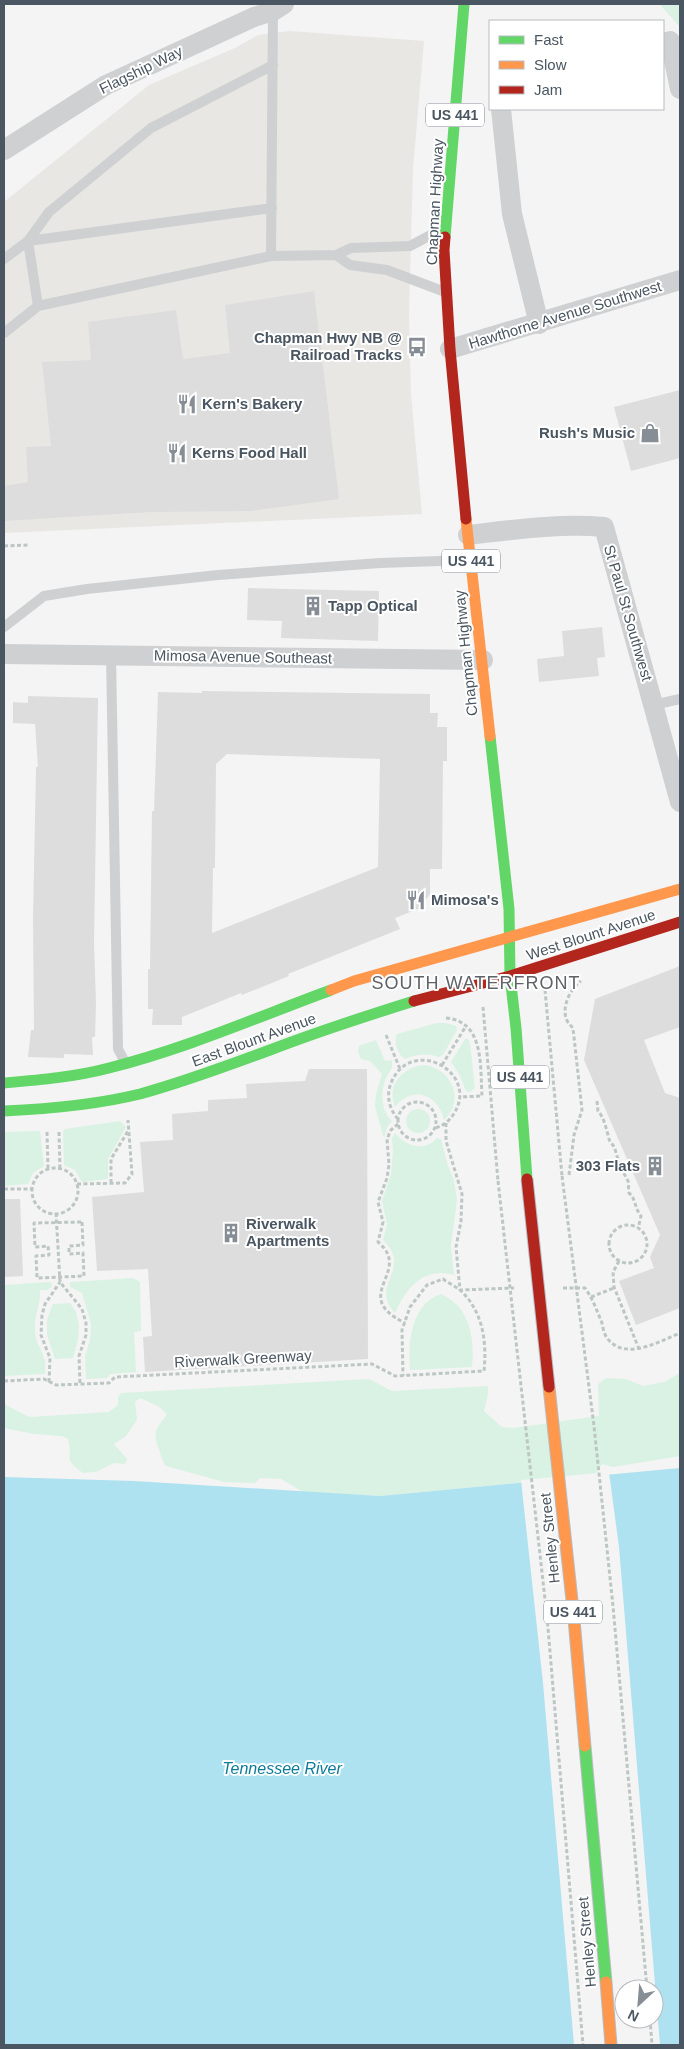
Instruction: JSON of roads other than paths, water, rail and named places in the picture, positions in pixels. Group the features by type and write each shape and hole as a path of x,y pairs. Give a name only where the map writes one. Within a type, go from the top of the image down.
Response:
{"main road":[{"name":"Chapman Highway","path":"464,4 444,250 450,350 470,560 509,909 510,976 516,1028 527,1179"},
{"path":"4,1082 45,1080 127,1066 354,981 680,889"},
{"name":"West Blount Avenue","path":"510,976 680,922"},
{"name":"East Blount Avenue","path":"4,1111 80,1105 213,1072 271,1049 381,1011 440,993 510,976"},
{"name":"Henley Street","path":"527,1179 574,1619 611,2045"}],"street":[{"name":"Flagship Way","path":"4,150 106,85 279,7"},
{"path":"666,42 680,89"},
{"path":"502,110 512,214 539,324"},
{"name":"Hawthorne Avenue Southwest","path":"450,350 680,280"},
{"name":"St Paul St Southwest","path":"468,535 521,529 587,526 604,528 680,802"},
{"name":"Mimosa Avenue Southeast","path":"4,654 482,660"}],"lane":[{"path":"271,256 273,65 279,7"},
{"path":"4,259 28,241 49,212 151,128 273,65"},
{"path":"28,241 272,208"},
{"path":"4,334 38,306 271,256 336,255 351,248 410,246 446,227"},
{"path":"28,241 38,306"},
{"path":"336,255 350,265 387,270 447,292"},
{"path":"4,627 44,596 87,589 218,575 470,560"},
{"path":"112,655 118,1049 127,1066"},
{"path":"654,705 680,699"}],"water":[{"name":"Tennessee River","path":"680,1468 680,2045 4,2045 4,1477 134,1481 380,1496"}],"place":[{"name":"Chapman Hwy NB @ Railroad Tracks","path":"417,347"},
{"name":"Kern's Bakery","path":"187,404"},
{"name":"Rush's Music","path":"650,433"},
{"name":"Kerns Food Hall","path":"177,453"},
{"name":"Tapp Optical","path":"313,606"},
{"name":"Mimosa's","path":"416,900"},
{"name":"303 Flats","path":"655,1166"},
{"name":"Riverwalk Apartments","path":"231,1233"}],"district":[{"name":"SOUTH WATERFRONT","path":"476,983"}]}
